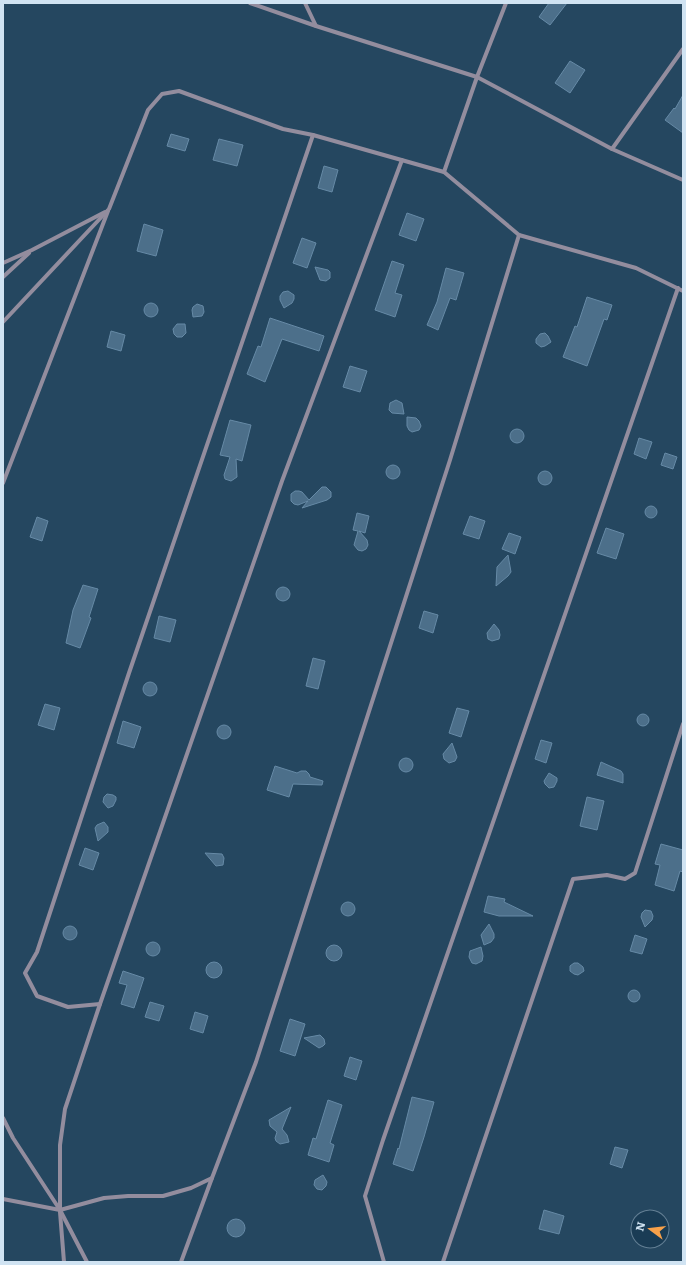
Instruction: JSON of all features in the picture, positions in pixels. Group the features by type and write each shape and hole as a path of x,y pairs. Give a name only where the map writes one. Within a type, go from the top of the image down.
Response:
{"street":[{"path":"250,3 316,26 477,77 612,149 683,180"},
{"path":"305,3 316,26"},
{"path":"444,172 477,77 506,3"},
{"path":"612,149 683,49"},
{"path":"3,483 148,110 162,94 179,91 283,129 313,135 444,172 519,235 636,268 683,291"},
{"path":"100,1004 68,1007 37,996 25,973 37,952 131,666 313,135"},
{"path":"64,1262 60,1210 60,1145 65,1109 100,1004 282,481 402,160"},
{"path":"3,263 32,250 109,210"},
{"path":"3,322 109,210"},
{"path":"181,1262 256,1062 448,468 519,235"},
{"path":"3,277 32,250"},
{"path":"384,1262 365,1196 382,1140 678,288"},
{"path":"443,1262 573,879 607,876 625,879 635,873 683,724"},
{"path":"3,1118 13,1138 60,1210 87,1262"},
{"path":"3,1199 60,1210 104,1198 164,1196 191,1188 212,1178"}],"building":[{"path":"549,3 567,3 550,25 539,17"},
{"path":"570,61 585,70 570,93 555,83"},
{"path":"683,95 683,133 665,120 674,108 675,109"},
{"path":"171,134 189,139 185,151 167,146"},
{"path":"219,139 243,145 237,166 213,160"},
{"path":"324,166 338,170 332,192 318,188"},
{"path":"407,213 424,219 416,241 399,235"},
{"path":"144,224 163,230 156,256 137,251"},
{"path":"302,238 316,243 307,268 293,263"},
{"path":"392,261 404,265 395,293 402,295 395,317 375,310"},
{"path":"315,267 328,270 330,272 330,278 326,281 320,280"},
{"path":"446,268 464,273 456,300 450,298 438,330 427,325 437,302"},
{"path":"288,291 294,295 294,299 292,303 284,308 280,300 280,296 283,292"},
{"path":"587,297 612,305 607,320 604,319 587,366 563,357 575,326 577,327"},
{"path":"151,303 156,305 158,310 156,315 151,317 146,315 144,310 146,305"},
{"path":"197,304 203,306 204,312 202,316 193,317 192,310"},
{"path":"270,318 324,336 319,351 282,339 265,382 247,374 258,346 261,347"},
{"path":"177,324 185,324 186,333 182,337 177,337 174,334 173,329"},
{"path":"111,331 125,335 121,351 107,347"},
{"path":"545,333 551,342 541,347 536,343 536,339 540,334"},
{"path":"350,366 367,371 360,392 343,387"},
{"path":"396,400 402,403 404,414 392,413 389,410 390,403"},
{"path":"407,417 416,418 419,421 421,426 419,430 412,432 409,430 407,426"},
{"path":"230,420 251,425 242,461 236,459 237,477 231,481 225,479 224,475 230,457 220,455"},
{"path":"517,429 522,431 524,436 522,441 517,443 512,441 510,436 512,431"},
{"path":"639,438 652,442 646,459 634,454"},
{"path":"665,453 677,457 673,469 661,465"},
{"path":"393,465 398,467 400,472 398,477 393,479 388,477 386,472 388,467"},
{"path":"545,471 550,473 552,478 550,483 545,485 540,483 538,478 540,473"},
{"path":"322,487 326,487 331,492 331,497 327,500 302,508 308,501 298,505 291,501 291,494 295,491 302,492 309,500"},
{"path":"653,506 656,507 656,517 649,518 646,517 645,510 646,507"},
{"path":"357,513 369,516 365,533 359,531 367,540 368,545 366,549 362,551 358,550 354,545 358,531 353,530"},
{"path":"470,516 485,521 479,539 463,534"},
{"path":"37,517 48,521 42,541 30,537"},
{"path":"606,528 624,534 616,559 597,553"},
{"path":"509,533 521,537 515,554 502,549"},
{"path":"508,555 511,572 496,586 497,567"},
{"path":"83,585 98,589 89,617 91,618 80,648 66,643 73,610"},
{"path":"283,587 288,589 290,594 288,599 283,601 278,599 276,594 278,589"},
{"path":"424,611 438,615 433,633 419,628"},
{"path":"159,616 176,620 170,642 154,638"},
{"path":"494,624 499,630 500,635 499,639 492,641 488,639 487,633"},
{"path":"313,658 325,661 318,689 306,686"},
{"path":"150,682 155,684 157,689 155,694 150,696 145,694 143,689 145,684"},
{"path":"45,704 60,708 54,730 38,725"},
{"path":"457,708 469,711 461,737 449,733"},
{"path":"645,714 648,715 648,725 641,726 638,725 637,718 638,715"},
{"path":"123,721 141,727 134,748 117,743"},
{"path":"224,725 229,727 231,732 229,737 224,739 219,737 217,732 219,727"},
{"path":"541,740 552,743 546,763 535,759"},
{"path":"452,743 457,757 455,761 449,763 444,759 443,754"},
{"path":"406,758 411,760 413,765 411,770 406,772 401,770 399,765 401,760"},
{"path":"601,762 621,771 623,774 623,783 597,775"},
{"path":"275,766 297,773 306,771 310,777 323,781 322,785 293,784 289,797 267,790"},
{"path":"549,773 557,778 557,781 554,787 549,788 544,781"},
{"path":"107,794 116,797 113,806 108,808 103,802 104,797"},
{"path":"587,797 604,801 597,830 580,826"},
{"path":"104,822 108,827 108,832 98,841 95,828 97,825"},
{"path":"661,844 683,850 683,872 680,871 674,891 655,885 660,865 655,864"},
{"path":"85,848 99,853 93,870 79,865"},
{"path":"205,853 222,854 224,858 223,865 216,866"},
{"path":"488,896 505,899 504,902 533,916 499,916 484,912"},
{"path":"345,902 351,902 355,906 355,912 351,916 345,916 341,912 341,906"},
{"path":"645,910 651,911 653,916 652,920 645,927 641,917"},
{"path":"489,924 494,934 494,938 491,942 484,945 481,935"},
{"path":"70,926 75,928 77,933 75,938 70,940 65,938 63,933 65,928"},
{"path":"635,935 647,939 642,954 630,951"},
{"path":"153,942 158,944 160,949 158,954 153,956 148,954 146,949 148,944"},
{"path":"334,945 340,947 342,953 340,959 334,961 328,959 326,953 328,947"},
{"path":"481,947 483,956 482,961 476,964 472,963 469,957 470,951"},
{"path":"214,962 221,967 222,970 217,977 214,978 207,973 206,970 211,963"},
{"path":"574,963 578,963 583,967 584,971 578,975 570,971 570,966"},
{"path":"123,971 144,978 134,1008 121,1004 127,985 119,983"},
{"path":"632,990 636,990 640,996 636,1002 632,1002 628,998 628,994"},
{"path":"150,1002 164,1006 159,1021 145,1017"},
{"path":"195,1012 208,1016 203,1033 190,1029"},
{"path":"290,1019 305,1024 295,1056 280,1051"},
{"path":"320,1035 324,1039 325,1044 319,1048 304,1038"},
{"path":"350,1057 362,1061 356,1080 344,1076"},
{"path":"412,1097 434,1102 413,1171 393,1164 398,1148 399,1149"},
{"path":"328,1100 342,1105 330,1143 334,1145 329,1162 308,1155 313,1138 316,1139"},
{"path":"291,1107 282,1129 287,1135 289,1142 280,1144 276,1141 275,1138 277,1132 270,1126 269,1120"},
{"path":"615,1147 628,1150 622,1168 610,1164"},
{"path":"323,1175 327,1182 326,1186 322,1190 317,1189 314,1185 315,1180"},
{"path":"544,1210 564,1216 559,1234 539,1229"},
{"path":"236,1219 242,1222 245,1228 242,1234 236,1237 230,1234 227,1228 230,1222"}]}
